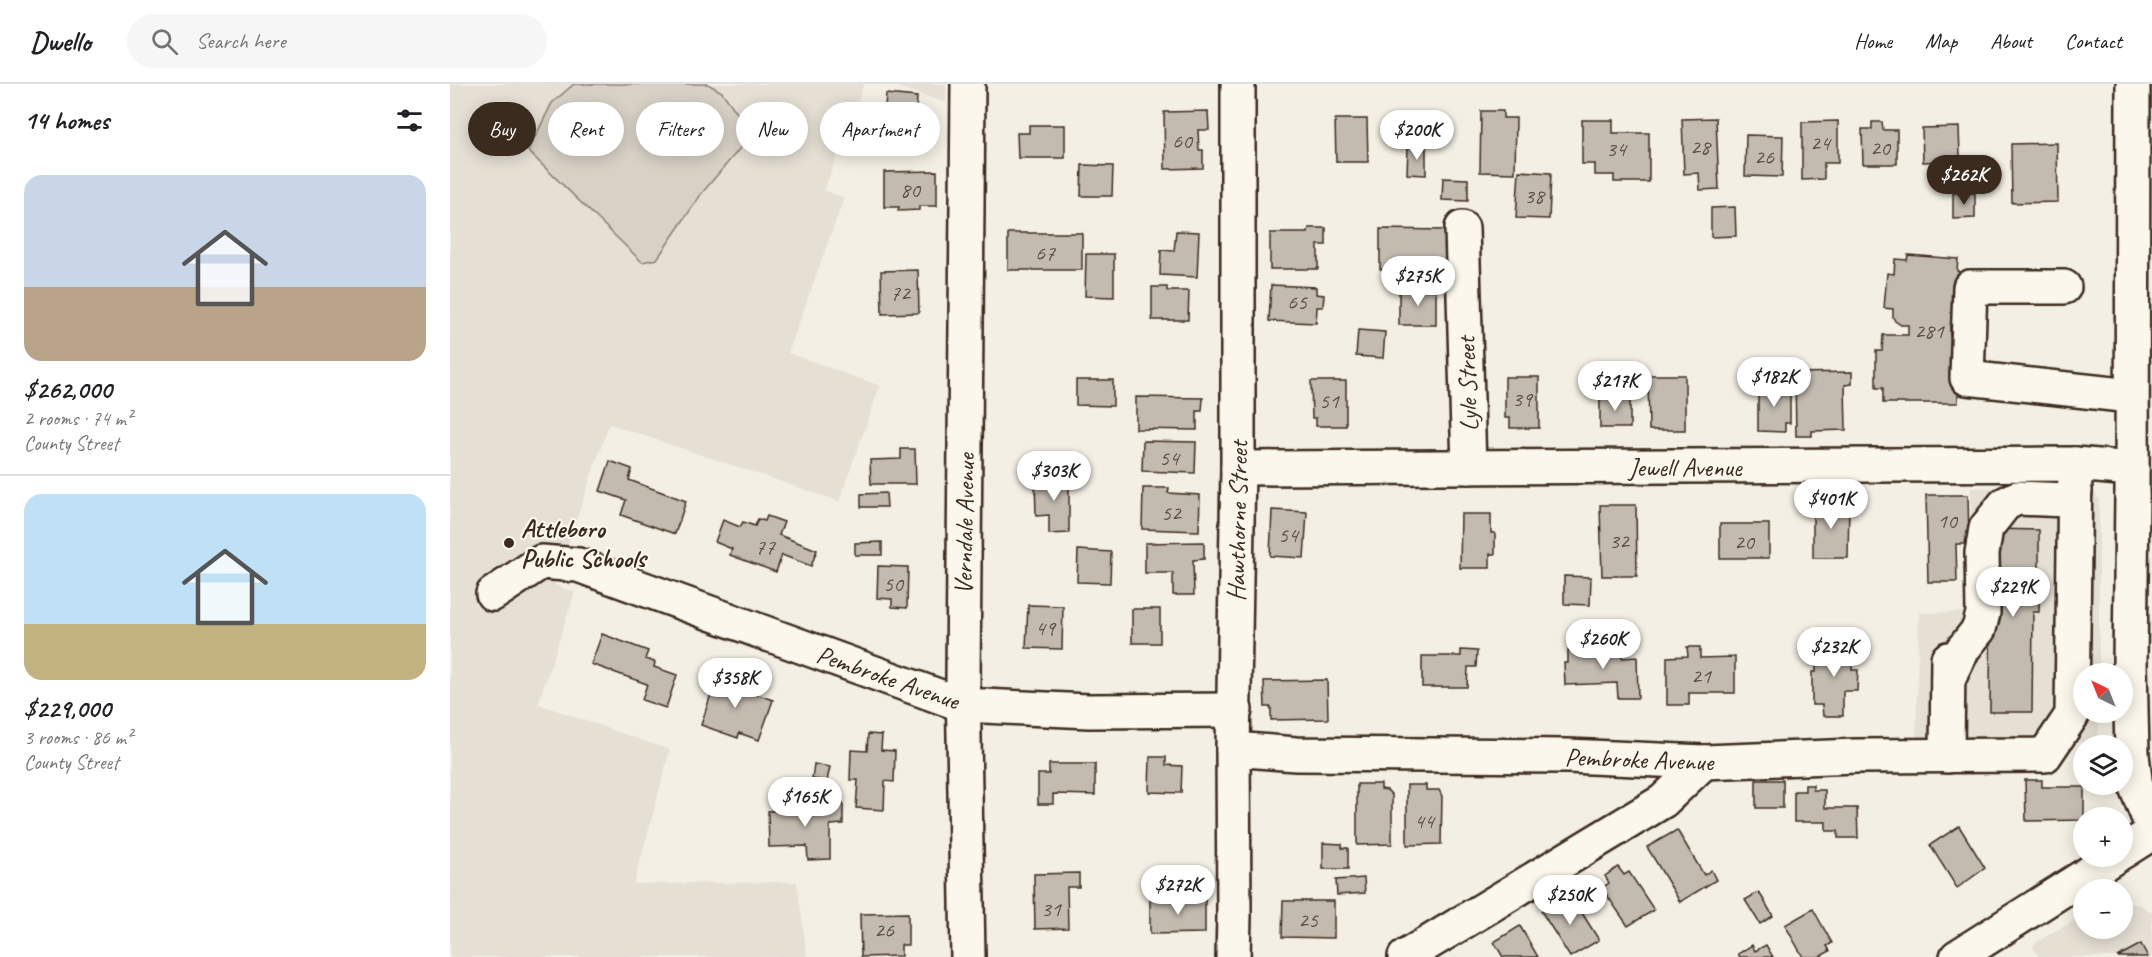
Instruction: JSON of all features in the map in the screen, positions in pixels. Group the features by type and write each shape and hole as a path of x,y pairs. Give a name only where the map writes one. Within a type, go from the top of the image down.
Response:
{"main road":[{"name":"Hawthorne Street","path":"1233,957 1233,749 1238,468 1238,84"},
{"path":"2133,84 2142,140 2143,257 2131,396 2132,483 2142,561 2130,663 2132,755 2136,787 2152,826"},
{"name":"Verndale Avenue","path":"968,957 963,705 974,87"},
{"name":"Lyle Street","path":"1462,228 1469,467"},
{"path":"2064,287 1970,287 1967,378 2131,396"},
{"name":"Jewell Avenue","path":"1238,468 1469,467 2075,477 2132,483"},
{"path":"1948,680 1963,649 1979,629 1983,614 1982,553 1986,528 2005,504 2017,498 2067,500 2075,477"},
{"name":"Pembroke Avenue","path":"1233,749 1296,754 1568,756 1704,762 1856,756 2045,755 2072,715 2075,477"},
{"name":"Pembroke Avenue","path":"493,594 541,562 578,565 963,705 1089,711 1235,710"},
{"path":"1947,756 1948,638"},
{"path":"1405,957 1663,801 1704,762"},
{"path":"2133,845 2152,833"},
{"path":"1957,957 2099,867"}],"shaded area":[{"name":"Attleboro Public Schools","path":"450,84 864,84 857,102 820,102 820,156 837,156 824,190 844,198 788,353 880,386 839,501 609,424 554,585 575,592 538,704 670,750 634,884 797,882 807,957 450,957"},
{"path":"574,84 708,84 722,92 736,112 736,153 702,193 657,259 642,262 533,156 536,156 536,135 548,111 548,156 624,156 624,102 553,102"},
{"path":"888,84 946,84 946,103"},
{"path":"2084,487 2094,491 2099,500 2099,663 2073,663 2073,723 2099,723 2099,735 2073,735 2073,742 1916,741 1919,613 1970,612 1971,488"},
{"path":"2133,904 2141,905 2152,913 2152,957 2039,957 2033,947 2035,943 2073,921 2073,939 2133,939"}],"building":[{"path":"886,94 917,97 917,102 885,102"},
{"path":"1208,111 1209,130 1198,130 1199,150 1203,150 1203,168 1165,169 1164,112"},
{"path":"1481,111 1503,111 1503,118 1516,118 1515,173 1480,172"},
{"path":"1716,118 1719,189 1700,190 1699,173 1684,174 1682,119"},
{"path":"1335,119 1367,119 1368,162 1336,162"},
{"path":"1582,120 1613,120 1613,133 1649,133 1649,182 1614,182 1614,175 1595,175 1595,164 1582,164"},
{"path":"1838,121 1838,163 1824,163 1824,179 1802,180 1802,122"},
{"path":"1872,122 1882,122 1883,130 1897,130 1897,164 1863,164 1862,129 1872,129"},
{"path":"1029,125 1065,125 1065,158 1018,158 1017,133 1029,133"},
{"path":"1959,127 1961,182 1945,183 1944,161 1923,162 1922,128"},
{"path":"1746,135 1783,136 1782,177 1745,176"},
{"path":"2057,143 2058,202 2012,203 2011,144"},
{"path":"1408,147 1426,147 1426,175 1407,174"},
{"path":"1082,165 1113,166 1112,196 1081,196"},
{"path":"937,171 937,206 919,206 919,210 898,211 899,207 884,207 884,172"},
{"path":"1519,171 1551,173 1549,219 1516,218"},
{"path":"1443,178 1468,179 1468,201 1442,200"},
{"path":"1953,193 1975,193 1975,218 1953,219"},
{"path":"1735,207 1736,236 1711,237 1711,208"},
{"path":"1309,228 1326,228 1326,245 1318,245 1318,269 1270,269 1270,233 1308,233"},
{"path":"1380,229 1445,230 1445,270 1380,269"},
{"path":"1176,231 1199,232 1197,277 1160,275 1161,250 1174,251"},
{"path":"1008,233 1082,233 1082,270 1008,270"},
{"path":"1086,254 1114,254 1114,297 1085,296"},
{"path":"1908,255 1958,259 1957,271 1961,272 1962,310 1957,325 1950,325 1950,336 1957,336 1958,403 1883,403 1883,388 1876,388 1876,351 1882,351 1883,335 1908,335 1908,325 1901,325 1895,321 1893,309 1884,308 1887,273 1894,274 1895,259 1907,260"},
{"path":"918,270 919,313 882,314 881,271"},
{"path":"1271,285 1316,287 1316,294 1324,295 1323,307 1317,307 1316,323 1269,321"},
{"path":"1152,287 1167,287 1167,291 1189,291 1188,320 1152,320"},
{"path":"1399,290 1436,290 1436,325 1399,325"},
{"path":"1358,330 1385,332 1383,358 1356,356"},
{"path":"1852,372 1852,384 1845,385 1846,430 1812,431 1812,436 1796,436 1795,373"},
{"path":"1648,375 1685,375 1685,430 1649,430"},
{"path":"1505,377 1539,377 1539,428 1510,428 1510,418 1505,418"},
{"path":"1076,380 1113,380 1113,406 1076,405"},
{"path":"1311,381 1346,381 1346,426 1316,426 1316,418 1312,418"},
{"path":"1758,386 1790,386 1790,423 1785,423 1785,432 1758,431"},
{"path":"1600,395 1630,396 1630,428 1600,428"},
{"path":"1136,397 1203,398 1202,411 1197,411 1197,430 1136,429"},
{"path":"1143,441 1196,442 1195,473 1142,471"},
{"path":"901,449 915,449 916,484 871,484 870,460 901,459"},
{"path":"610,461 632,469 629,480 686,501 675,534 621,515 626,500 600,491"},
{"path":"1035,477 1069,477 1069,533 1049,534 1049,515 1036,516"},
{"path":"1143,488 1169,488 1168,493 1200,495 1199,531 1142,529"},
{"path":"886,493 887,507 861,507 861,494"},
{"path":"1926,495 1968,495 1969,544 1956,544 1957,582 1928,582"},
{"path":"1813,503 1849,503 1848,558 1813,558"},
{"path":"1600,505 1636,505 1637,576 1602,576"},
{"path":"1272,510 1307,512 1304,558 1270,556"},
{"path":"1461,514 1491,514 1491,533 1495,533 1495,554 1490,554 1490,568 1460,568"},
{"path":"767,516 784,522 779,535 817,550 811,566 782,555 776,572 730,555 732,549 715,542 723,520 740,527 743,522 755,526 758,519 765,521"},
{"path":"1720,524 1769,524 1769,558 1720,558"},
{"path":"1991,529 2039,530 2039,612 2033,612 2032,712 1990,712"},
{"path":"882,542 882,555 855,555 855,543"},
{"path":"1204,542 1204,559 1193,560 1194,595 1173,595 1173,573 1145,573 1145,543"},
{"path":"1078,550 1111,552 1110,583 1077,582"},
{"path":"878,566 908,567 907,608 892,607 892,599 877,598"},
{"path":"1564,576 1591,577 1590,605 1564,604"},
{"path":"1028,605 1063,606 1062,649 1026,648"},
{"path":"1132,609 1160,609 1160,643 1132,643"},
{"path":"602,634 648,651 645,659 655,662 654,667 677,675 666,708 642,700 647,684 591,664"},
{"path":"1820,643 1852,643 1852,670 1858,670 1857,691 1843,691 1843,716 1823,716 1822,705 1812,705 1812,672 1816,672 1816,665 1820,665"},
{"path":"1687,647 1700,647 1700,658 1735,657 1735,693 1689,693 1689,705 1667,705 1667,657 1688,656"},
{"path":"1622,648 1622,658 1637,657 1638,698 1618,698 1617,683 1565,685 1564,663 1568,663 1568,650"},
{"path":"1461,650 1477,651 1476,667 1468,667 1467,687 1422,687 1422,656 1461,656"},
{"path":"713,674 742,684 740,689 773,700 759,740 739,733 738,738 701,725 712,691 708,690"},
{"path":"1327,680 1328,719 1271,720 1271,707 1265,707 1264,681"},
{"path":"868,734 882,735 881,750 895,751 894,782 885,781 884,810 856,808 858,780 850,780 851,750 867,751"},
{"path":"1150,757 1166,757 1166,765 1182,766 1181,793 1149,792"},
{"path":"814,764 830,767 827,781 812,779"},
{"path":"1049,764 1095,764 1095,795 1053,794 1053,804 1038,804 1038,774 1049,774"},
{"path":"1756,780 1783,780 1783,808 1756,808"},
{"path":"2025,780 2042,780 2042,787 2073,787 2073,795 2084,795 2084,807 2073,807 2073,820 2026,821"},
{"path":"1357,784 1381,784 1381,789 1387,790 1392,795 1392,844 1357,845"},
{"path":"1407,785 1426,785 1426,790 1439,790 1442,796 1441,844 1407,845"},
{"path":"1805,785 1813,785 1813,790 1825,790 1825,808 1857,808 1858,838 1838,838 1838,831 1826,831 1826,822 1794,822 1794,791 1805,791"},
{"path":"843,803 843,824 830,825 830,859 808,860 807,846 769,847 768,811 790,810 790,804"},
{"path":"1959,826 1985,868 1957,888 1930,845"},
{"path":"1677,830 1704,875 1711,870 1716,880 1680,902 1647,847"},
{"path":"1323,843 1342,844 1342,848 1348,848 1348,869 1323,869"},
{"path":"1618,867 1624,875 1629,872 1654,910 1628,926 1602,888 1609,883 1605,876"},
{"path":"1079,873 1079,887 1067,887 1068,928 1035,929 1034,874"},
{"path":"1364,878 1365,893 1337,895 1336,880"},
{"path":"1759,892 1773,916 1760,924 1745,900"},
{"path":"1572,897 1599,940 1570,957 1541,911 1559,900 1561,904"},
{"path":"1205,898 1205,933 1150,934 1150,899"},
{"path":"1283,901 1334,901 1334,938 1282,937"},
{"path":"1813,909 1832,943 1827,946 1830,951 1819,957 1803,957 1785,925"},
{"path":"908,913 908,945 901,945 901,956 861,957 860,914"},
{"path":"1520,926 1538,957 1503,957 1494,942"},
{"path":"2141,944 2148,957 2117,957"},
{"path":"1752,945 1755,951 1766,945 1773,957 1740,957 1738,954"}],"place":[{"name":"Attleboro Public Schools","path":"509,543"}]}
